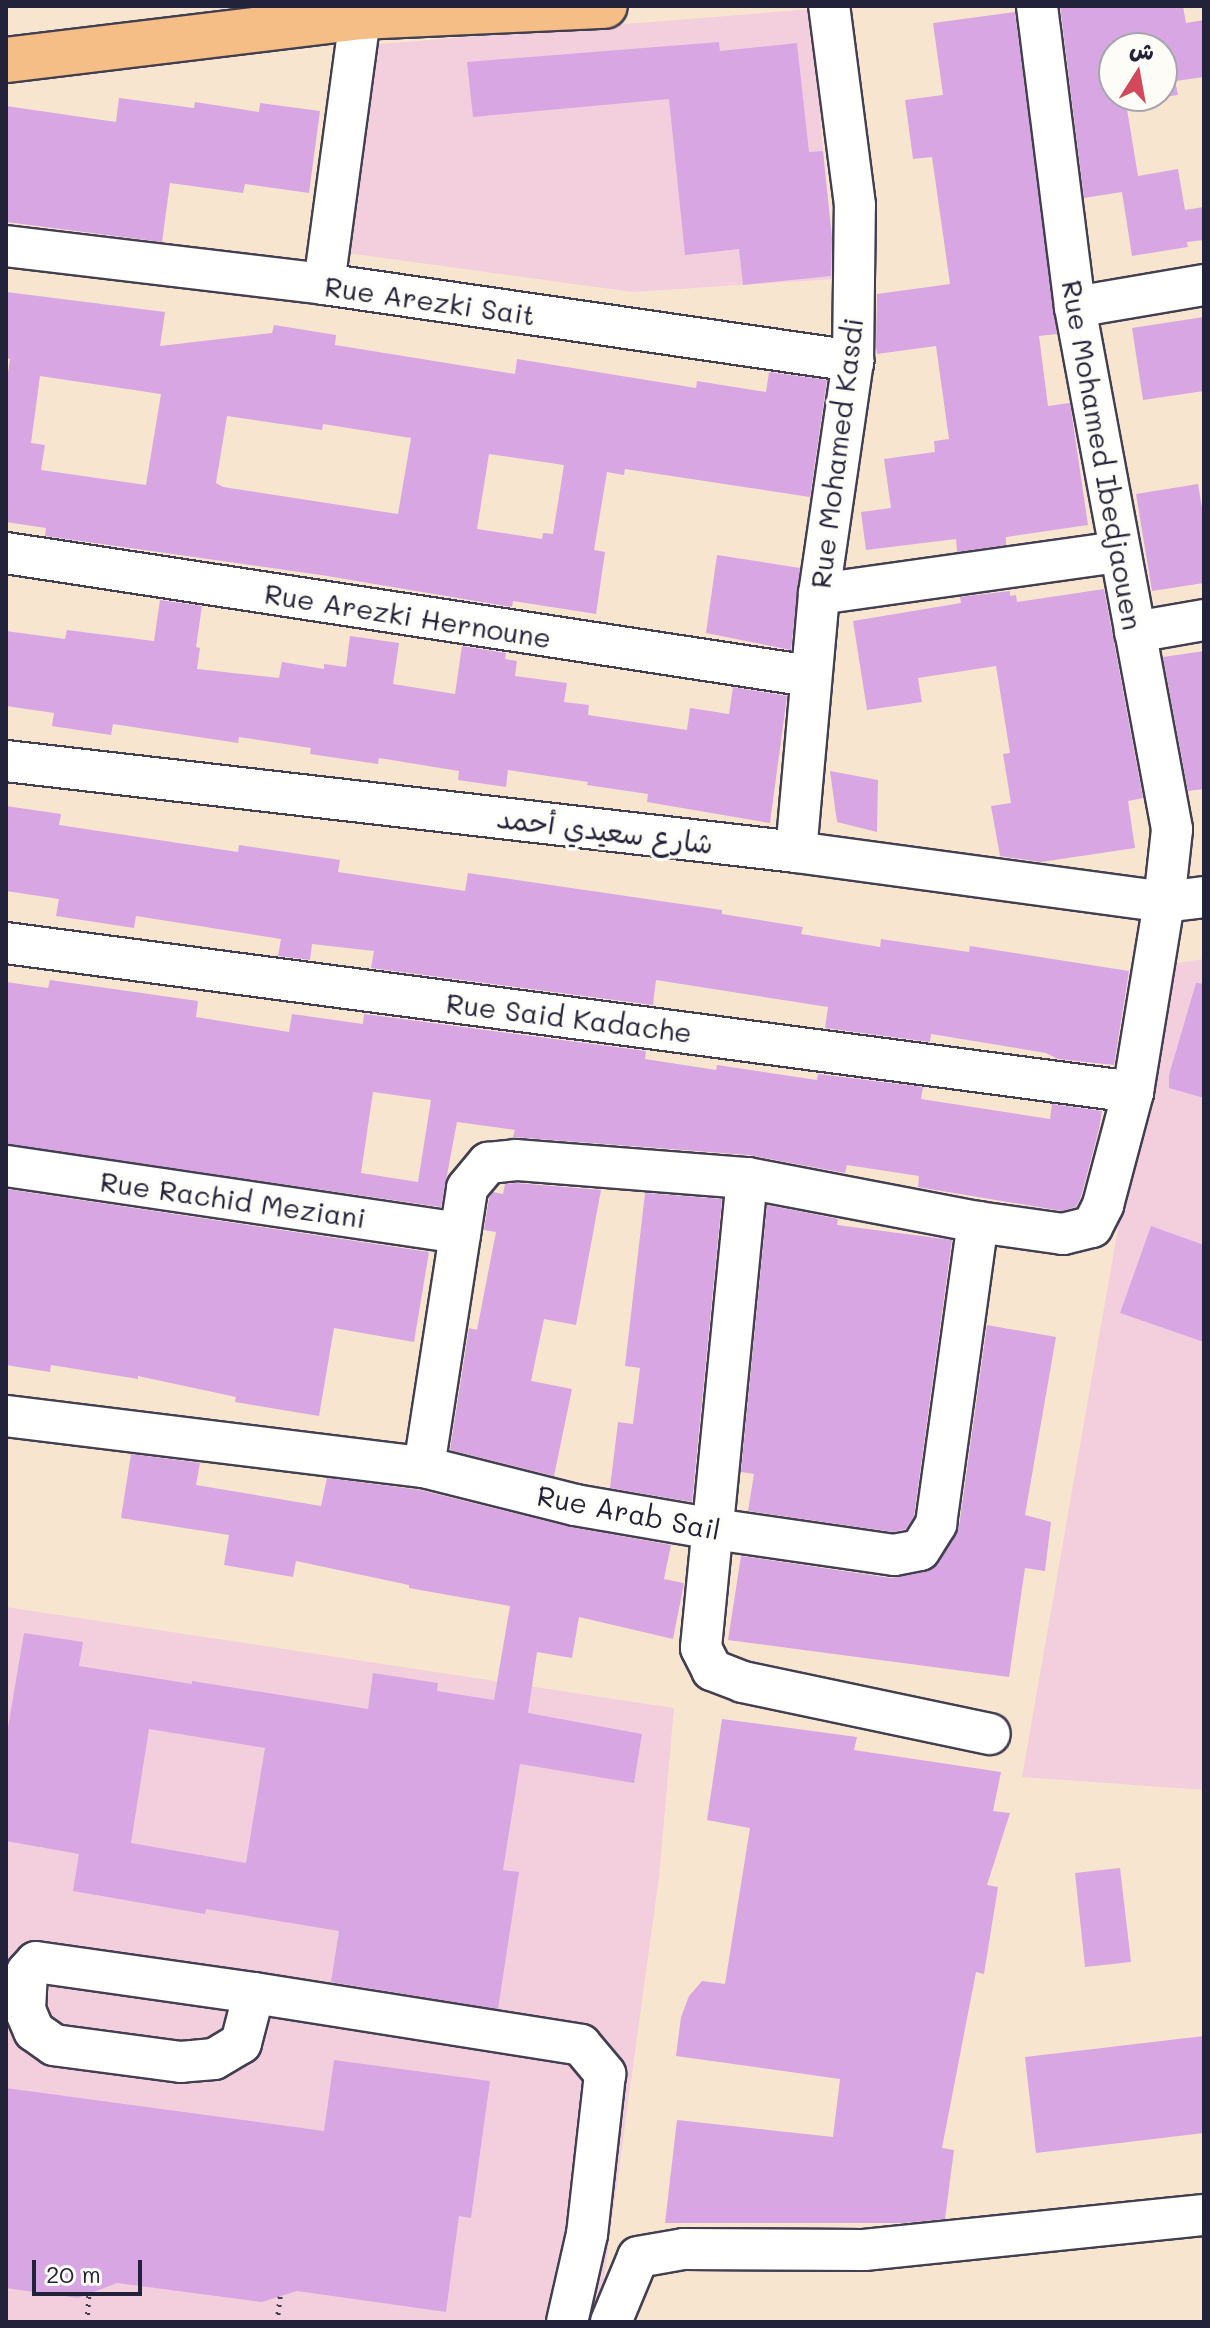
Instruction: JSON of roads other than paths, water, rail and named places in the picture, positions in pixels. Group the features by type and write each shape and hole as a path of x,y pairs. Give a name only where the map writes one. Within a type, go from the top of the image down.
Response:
{"main road":[{"path":"6,60 360,17 605,6"}],"street":[{"name":"Rue Mohamed Kasdi","path":"796,852 819,594 853,361 855,205 829,6"},
{"name":"Rue Mohamed Ibedjaouen","path":"978,1222 1063,1234 1092,1227 1103,1205 1133,1092 1164,902 1188,827 1135,632 1119,552 1075,307 1037,6"},
{"path":"324,284 360,17"},
{"name":"Rue Arezki Sait","path":"6,246 324,284 853,361"},
{"path":"1075,307 1204,285"},
{"path":"819,594 1119,552"},
{"name":"Rue Arezki Hernoune","path":"6,553 810,676"},
{"path":"1135,632 1204,620"},
{"name":"شارع سعيدي أحمد","path":"6,761 796,852 1164,902 1204,897"},
{"name":"Rue Said Kadache","path":"6,943 1133,1092"},
{"path":"424,1467 467,1188 488,1163 516,1160 747,1178 978,1222"},
{"name":"Rue Rachid Meziani","path":"6,1166 460,1233"},
{"path":"747,1178 701,1648 712,1670 743,1682 990,1734"},
{"name":"Rue Arab Sail","path":"6,1416 424,1467 575,1505 714,1529 894,1555 920,1550 936,1524 978,1222"},
{"path":"254,1993 241,2043 214,2059 181,2062 54,2045 34,2031 25,2010 27,1972 36,1962 254,1993 581,2045 605,2074 587,2234 567,2322"},
{"path":"611,2322 638,2257 684,2249 864,2250 1204,2215"}]}
